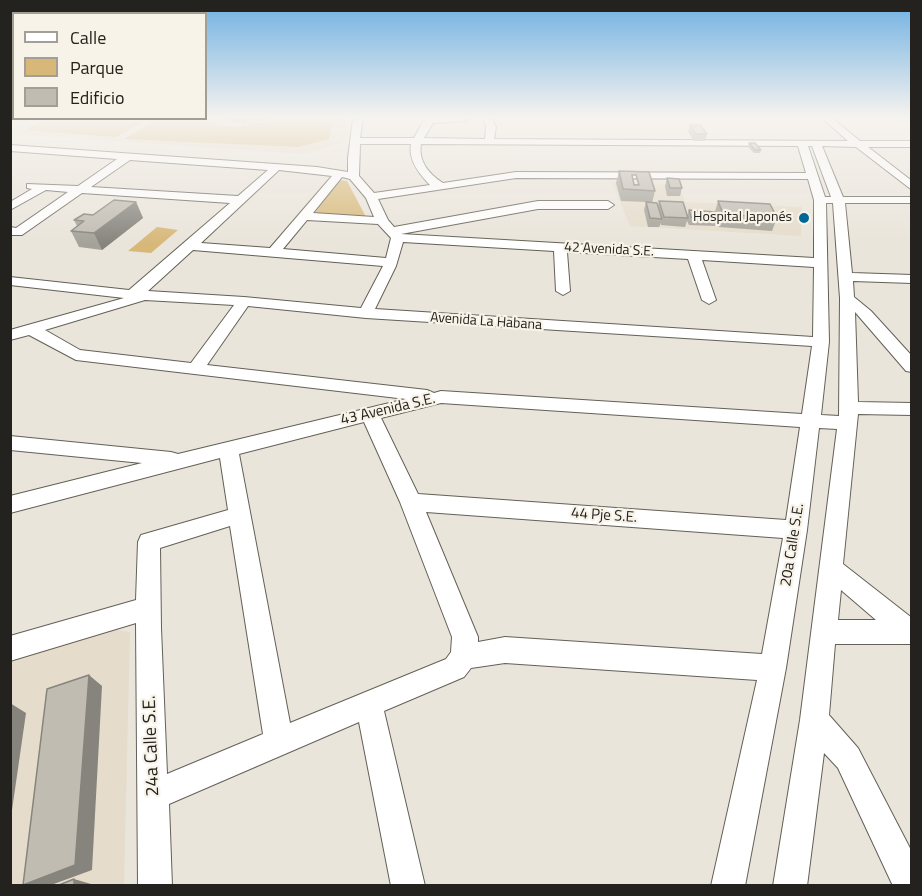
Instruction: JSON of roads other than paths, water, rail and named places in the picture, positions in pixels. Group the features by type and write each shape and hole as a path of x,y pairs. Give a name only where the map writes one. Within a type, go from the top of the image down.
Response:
{"street":[{"path":"14,231 82,190 123,160"},
{"path":"180,160 317,170 354,176"},
{"path":"317,170 343,165 350,160"},
{"path":"353,160 354,176 371,197 397,246 366,314"},
{"path":"418,160 431,181 440,186"},
{"path":"371,197 440,186 516,160"},
{"path":"519,160 570,189 608,205"},
{"name":"20a Calle S.E.","path":"807,160 813,176 831,196"},
{"name":"20a Calle S.E.","path":"790,885 825,632 848,416 845,280 831,196 821,160"},
{"path":"878,160 912,187"},
{"path":"132,295 277,167"},
{"path":"273,253 338,175"},
{"path":"304,216 390,230 538,205 570,189 813,176"},
{"path":"31,186 240,200"},
{"path":"10,207 44,187"},
{"path":"831,196 873,201 912,200"},
{"name":"20a Calle S.E.","path":"728,885 773,668 796,530 821,342 821,263 831,196"},
{"name":"42 Avenida S.E.","path":"390,230 560,247 821,263"},
{"path":"190,246 390,262"},
{"path":"560,247 563,291"},
{"path":"693,255 709,300"},
{"path":"845,280 912,279"},
{"path":"845,280 866,314 912,367"},
{"name":"Avenida La Habana","path":"10,281 132,295 244,302 366,314 821,342"},
{"path":"91,312 98,301 100,291"},
{"path":"10,335 152,295"},
{"path":"195,370 244,302"},
{"path":"31,329 75,354 195,370 441,397"},
{"name":"43 Avenida S.E.","path":"10,505 441,397 812,421 912,409"},
{"path":"155,794 455,668 464,657 465,637 411,502 370,414"},
{"path":"10,443 186,460"},
{"path":"228,449 279,742"},
{"name":"44 Pje S.E.","path":"411,502 796,530"},
{"name":"24a Calle S.E.","path":"155,885 155,794 147,608 149,542 239,515"},
{"path":"831,568 911,632"},
{"path":"10,649 147,608"},
{"path":"825,632 911,632"},
{"path":"464,657 505,650 773,668"},
{"path":"369,705 408,885"},
{"path":"814,720 848,758 910,885"}],"place":[{"name":"Hospital Japonés","path":"804,218"}]}
